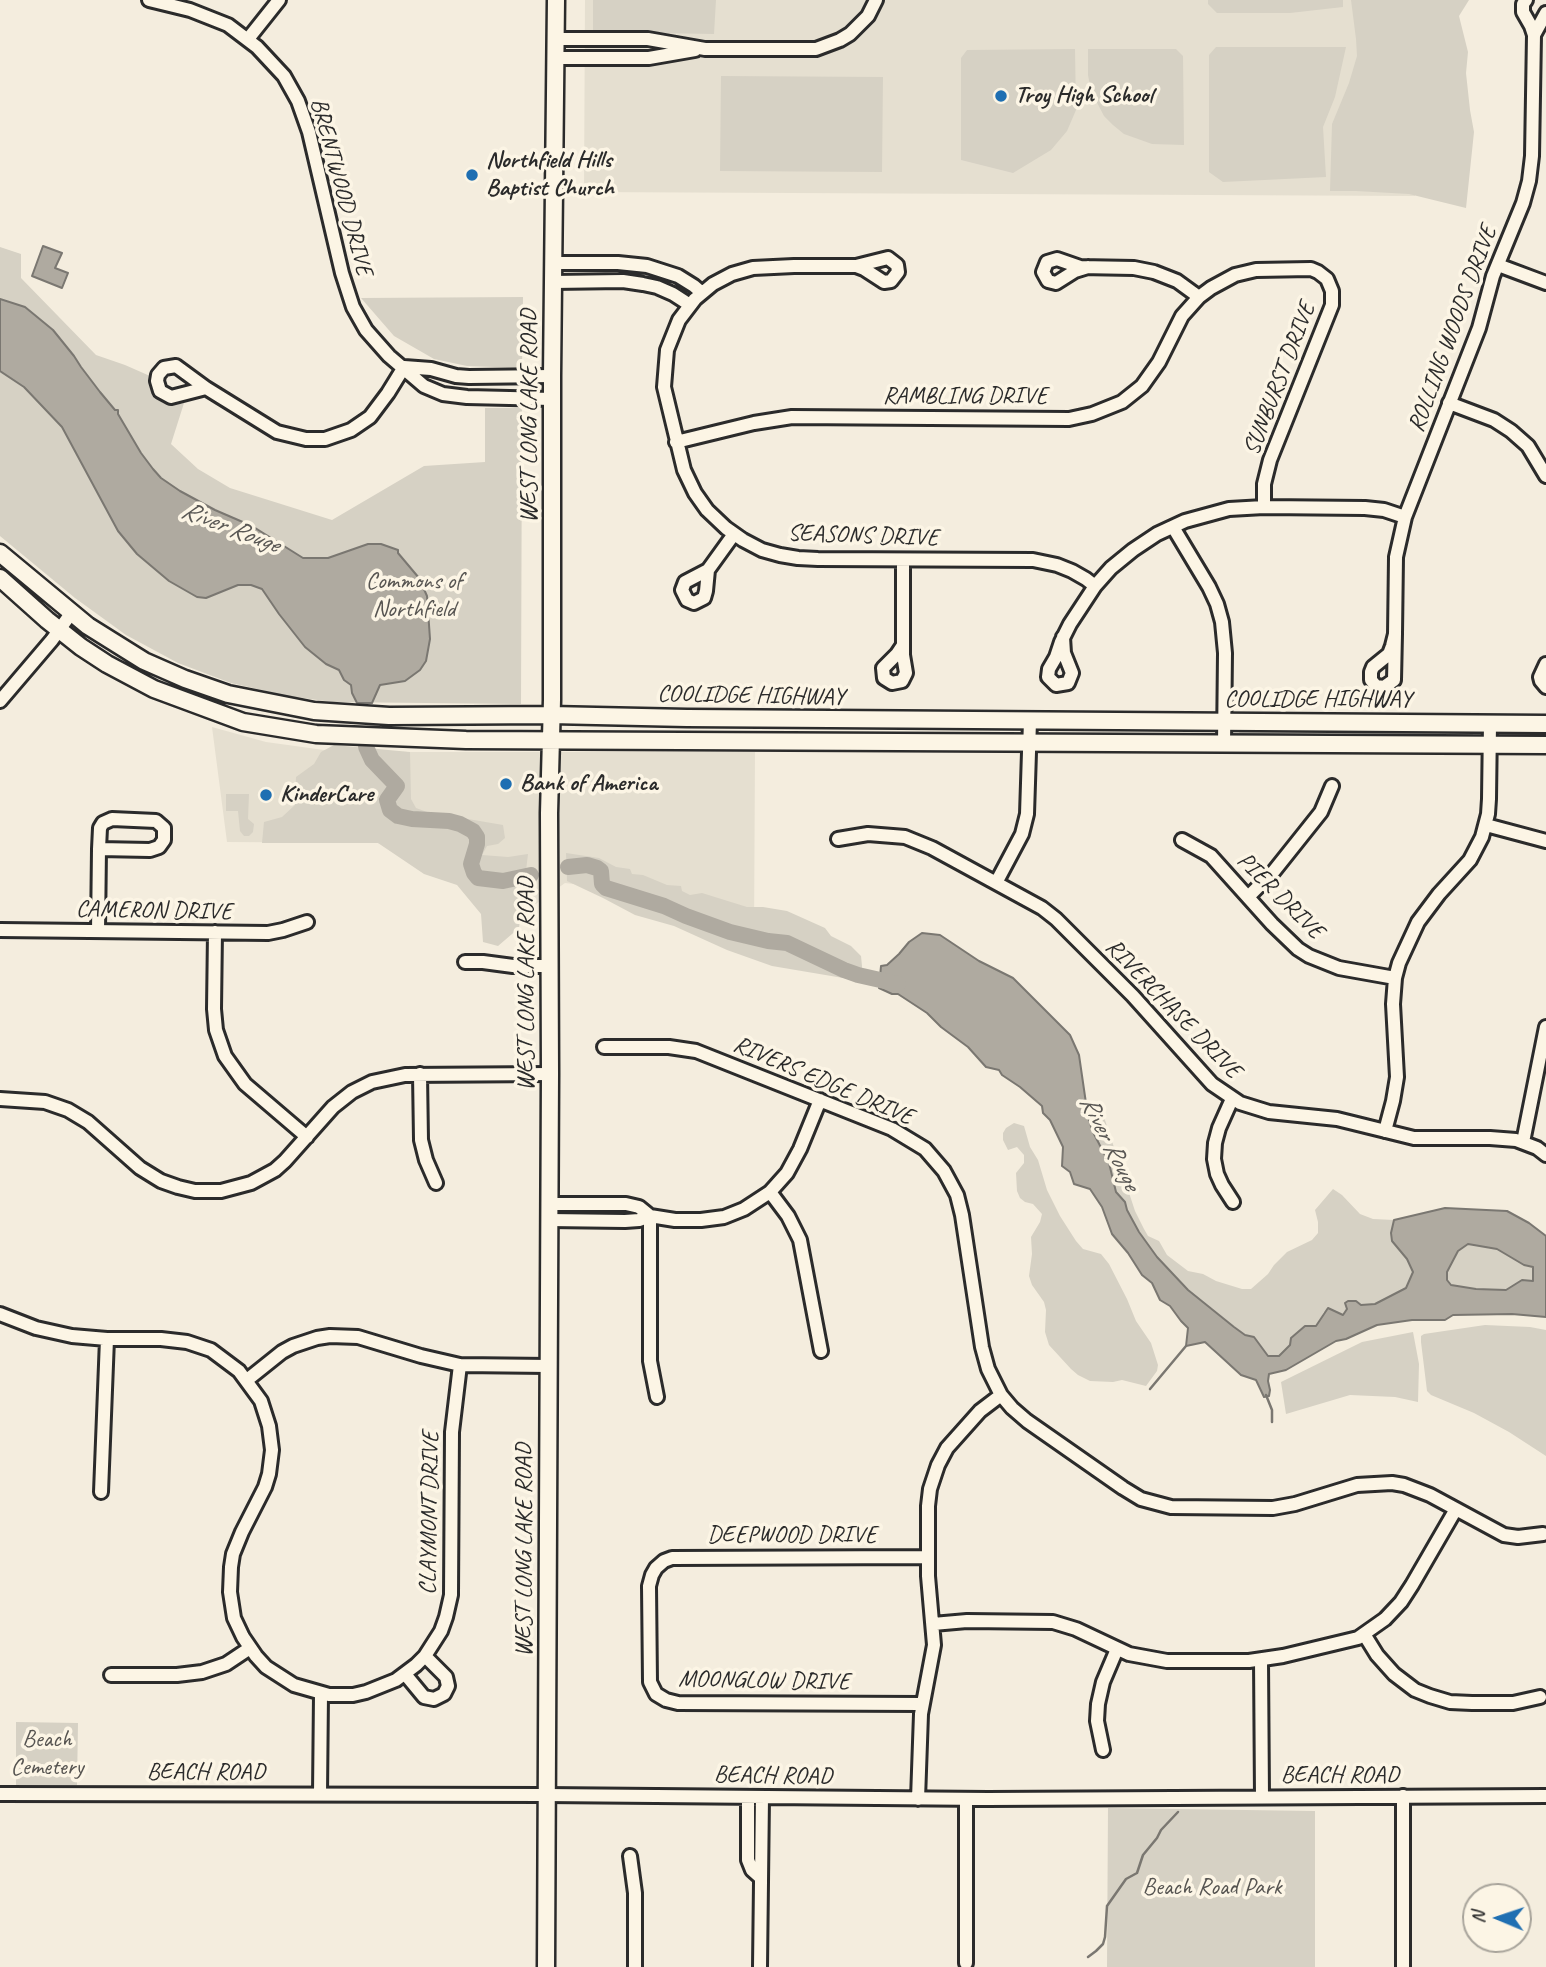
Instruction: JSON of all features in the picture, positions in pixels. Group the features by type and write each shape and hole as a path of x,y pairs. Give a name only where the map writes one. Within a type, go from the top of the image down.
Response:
{"main road":[{"name":"WEST LONG LAKE ROAD","path":"546,1967 550,740 556,0"},
{"name":"COOLIDGE HIGHWAY","path":"0,553 106,638 144,661 228,694 314,711 389,716 551,715 1546,724"},
{"name":"COOLIDGE HIGHWAY","path":"0,578 59,630 107,664 153,689 243,722 316,734 550,740 1546,746"},
{"path":"381,737 391,730 389,716"},
{"path":"413,738 410,734 411,723 420,716"},
{"path":"654,740 667,731 670,718"},
{"path":"689,740 691,726 701,718"}],"street":[{"name":"BRENTWOOD DRIVE","path":"149,0 210,16 228,25 264,53 284,76 302,109 309,132 352,307 366,330 389,356 424,386 443,394 552,399"},
{"path":"248,39 279,0"},
{"path":"556,39 648,39 705,49 805,50 827,46 840,40 859,26 876,0"},
{"name":"ROLLING WOODS DRIVE","path":"1395,634 1396,557 1405,517 1479,328 1498,265 1526,195 1531,172 1534,35 1523,12 1526,0"},
{"path":"1542,0 1546,5"},
{"name":"ROLLING WOODS DRIVE","path":"1534,35 1546,13"},
{"path":"556,58 649,58 705,49"},
{"path":"553,263 647,266 678,276 702,293"},
{"path":"1498,265 1546,283"},
{"name":"SEASONS DRIVE","path":"856,266 753,268 732,274 702,293 679,320 665,361 664,387 684,471 707,510 734,534 762,550 798,558 1021,559 1046,562 1079,574 1095,586"},
{"path":"1088,267 1135,268 1154,272 1183,284 1199,297"},
{"name":"SUNBURST DRIVE","path":"1199,297 1235,275 1266,268 1311,269 1323,275 1331,285 1332,304 1270,460 1264,484 1264,507"},
{"path":"553,282 623,281 643,284 673,294 690,305"},
{"name":"RAMBLING DRIVE","path":"676,442 754,423 792,417 1069,419 1092,414 1122,402 1142,386 1159,362 1182,316 1199,297"},
{"path":"206,388 277,432 306,439 325,439 351,430 370,417 404,367 431,369 469,377 552,376"},
{"path":"1449,402 1493,420 1511,431 1528,446 1546,476"},
{"path":"1063,638 1082,604 1111,568 1133,550 1173,527 1215,512 1264,507 1365,508 1384,510 1405,517"},
{"path":"1173,527 1209,587 1222,622 1225,653 1224,744"},
{"path":"708,570 734,534"},
{"path":"903,560 903,645"},
{"path":"1,697 72,612"},
{"path":"1546,664 1540,677 1546,687"},
{"path":"996,883 1022,834 1027,814 1030,721"},
{"path":"1385,1131 1397,1077 1393,1013 1395,978 1405,948 1418,922 1470,860 1482,837 1489,799 1490,724"},
{"path":"1248,897 1274,870 1321,812 1332,786"},
{"path":"98,931 99,849 100,828 103,823 112,819 152,819 164,828 164,840 155,849 99,849"},
{"path":"1486,825 1546,841"},
{"name":"RIVERCHASE DRIVE","path":"838,839 868,834 905,837 932,848 1042,908 1133,996 1203,1076 1232,1099 1269,1112 1337,1119 1415,1138 1507,1139 1523,1142 1546,1155"},
{"name":"PIER DRIVE","path":"1182,840 1211,856 1289,940 1317,961 1339,968 1395,978"},
{"name":"CAMERON DRIVE","path":"0,930 268,933 307,922"},
{"path":"215,932 214,1009 216,1030 225,1056 245,1084 307,1137"},
{"path":"465,962 549,966"},
{"path":"1523,1142 1546,1027"},
{"name":"RIVERS EDGE DRIVE","path":"604,1047 669,1047 696,1051 892,1129 918,1144 944,1171 959,1203 985,1360 1001,1395 1027,1421 1141,1499 1191,1508 1273,1508 1357,1485 1392,1483 1423,1492 1504,1535 1518,1537 1543,1534"},
{"path":"0,1099 45,1102 68,1110 88,1122 150,1175 178,1188 221,1191 251,1183 275,1170 333,1107 361,1087 394,1076 420,1074 550,1073"},
{"path":"420,1074 421,1140 436,1183"},
{"path":"1232,1099 1219,1128 1214,1159 1217,1174 1233,1202"},
{"path":"549,1212 626,1204 639,1207 650,1216 687,1220 715,1219 744,1209 770,1192 787,1173 820,1100"},
{"path":"770,1192 788,1216 800,1240 821,1351"},
{"path":"650,1216 650,1362 657,1397"},
{"name":"CLAYMONT DRIVE","path":"0,1314 48,1331 72,1336 161,1339 200,1345 231,1363 247,1380 261,1401 269,1426 272,1450 265,1487 237,1543 231,1567 231,1606 238,1627 250,1648 266,1667 294,1685 339,1695 366,1692 405,1674 425,1656 446,1618 451,1595 452,1432 460,1365"},
{"path":"247,1380 293,1346 330,1336 358,1337 460,1365 549,1366"},
{"path":"101,1492 107,1339"},
{"path":"918,1798 922,1704 933,1654 928,1557 929,1498 937,1465 955,1437 980,1411 1001,1395"},
{"path":"933,1624 967,1621 1053,1622 1076,1629 1117,1649 1167,1661 1261,1660 1332,1645 1364,1634 1385,1619 1401,1602 1456,1509"},
{"name":"DEEPWOOD DRIVE","path":"658,1566 667,1559 678,1557 928,1557"},
{"name":"MOONGLOW DRIVE","path":"658,1566 649,1586 649,1675 653,1688 666,1700 678,1703 922,1704"},
{"path":"1364,1634 1377,1655 1394,1674 1415,1690 1430,1696 1450,1702 1472,1703 1513,1703 1540,1697"},
{"path":"111,1675 177,1675 202,1672 226,1664 250,1648"},
{"path":"1103,1751 1097,1721 1098,1704 1103,1682 1117,1649"},
{"path":"405,1674 425,1697 434,1699 444,1694 448,1686 446,1677 425,1656"},
{"path":"1261,1660 1262,1797"},
{"path":"320,1794 321,1693"},
{"name":"BEACH ROAD","path":"0,1794 966,1799 1546,1796"},
{"path":"1403,1796 1403,1967"},
{"path":"748,1797 748,1860 752,1870 761,1878"},
{"path":"760,1967 762,1797"},
{"path":"966,1799 966,1963"},
{"path":"630,1856 635,1892 635,1967"}],"shaded area":[{"name":"Troy High School","path":"585,0 1419,0 1415,196 584,192"},
{"path":"212,727 266,742 324,750 755,752 754,938 606,888 565,883 526,911 378,843 227,842"}],"green space":[{"path":"593,0 716,0 714,34 593,32"},
{"path":"1208,0 1343,0 1343,7 1290,13 1217,13 1208,4"},
{"path":"1351,0 1469,0 1459,16 1468,52 1466,73 1474,132 1466,208 1409,194 1330,191 1332,124 1357,56"},
{"path":"1216,47 1346,47 1335,97 1323,127 1326,177 1223,182 1209,172 1209,55"},
{"path":"1075,49 1076,110 1067,131 1051,150 1013,173 961,160 961,58 967,50"},
{"path":"1088,49 1176,49 1183,56 1184,145 1152,144 1124,134 1104,116 1091,91"},
{"path":"721,76 883,77 882,172 720,171"},
{"name":"Commons of Northfield","path":"0,247 21,254 21,278 96,355 150,376 153,394 163,403 184,403 171,444 198,469 230,488 332,520 424,466 485,462 485,408 522,408 521,704 332,702 288,696 231,683 178,663 126,635 75,598 0,536"},
{"path":"523,297 522,368 467,366 434,359 394,336 361,298"},
{"path":"1243,728 1473,731 1473,735 1469,739 1247,737 1239,732"},
{"path":"334,745 410,752 411,799 416,808 503,825 505,838 498,844 487,846 482,855 508,857 528,854 519,928 498,946 483,942 481,914 457,885 424,874 378,843 262,843 264,822 282,817 295,805 296,777 314,764 321,752"},
{"path":"226,794 249,794 248,819 254,824 253,832 249,836 244,836 240,831 238,811 226,811"},
{"path":"566,853 599,858 616,867 630,869 632,874 643,875 667,885 681,886 682,891 690,895 702,893 747,907 787,911 825,928 831,936 851,946 861,956 861,981 772,966 727,950 674,926 635,915 567,881"},
{"path":"1091,1106 1101,1108 1135,1211 1148,1236 1159,1241 1167,1255 1188,1271 1242,1289 1251,1289 1287,1252 1312,1240 1318,1233 1315,1210 1333,1189 1360,1214 1373,1219 1394,1220 1392,1241 1407,1259 1413,1272 1409,1283 1406,1288 1375,1304 1347,1309 1343,1315 1338,1312 1324,1312 1316,1326 1305,1327 1291,1338 1290,1345 1279,1356 1268,1356 1254,1337 1245,1335 1188,1290 1146,1242 1125,1202 1116,1192 1109,1163 1088,1117"},
{"path":"1014,1123 1024,1126 1047,1190 1060,1216 1083,1249 1101,1254 1109,1264 1136,1321 1151,1343 1158,1365 1157,1371 1146,1386 1122,1380 1090,1381 1071,1369 1049,1345 1045,1332 1044,1302 1029,1276 1031,1237 1042,1214 1033,1204 1020,1198 1016,1173 1024,1163 1024,1155 1017,1147 1008,1150 1003,1140 1006,1128"},
{"path":"1468,1244 1497,1249 1533,1267 1533,1282 1522,1280 1506,1290 1451,1285 1447,1280 1447,1272 1458,1251"},
{"path":"1485,1325 1546,1330 1546,1456 1509,1432 1427,1391 1421,1336"},
{"path":"1413,1332 1419,1364 1418,1402 1395,1397 1350,1395 1286,1414 1281,1382 1362,1342"},
{"name":"Beach Cemetery","path":"16,1722 78,1723 77,1785 16,1785"},
{"name":"Beach Road Park","path":"1108,1808 1315,1811 1315,1967 1107,1967"}],"water":[{"path":"43,246 62,253 55,268 68,273 62,288 32,276"},
{"path":"0,299 25,307 53,330 100,392 115,410 118,410 141,453 153,469 180,491 252,526 303,558 328,558 368,544 381,544 398,550 419,578 427,596 430,639 426,661 420,670 405,681 380,685 372,703 357,703 351,685 344,680 339,670 326,664 305,647 262,589 251,585 238,585 206,598 197,597 169,581 137,554 118,531 62,427 24,387 0,371"},
{"path":"922,933 940,935 979,961 1013,978 1070,1035 1079,1055 1088,1117 1093,1132 1109,1163 1116,1192 1125,1202 1139,1232 1157,1257 1188,1290 1245,1335 1254,1337 1268,1356 1279,1356 1290,1345 1291,1338 1305,1326 1316,1326 1328,1308 1343,1315 1347,1309 1345,1303 1348,1301 1356,1301 1361,1305 1375,1304 1406,1288 1413,1272 1407,1259 1392,1241 1394,1220 1445,1208 1507,1211 1546,1236 1546,1317 1512,1314 1453,1315 1445,1320 1412,1320 1377,1325 1336,1341 1286,1370 1269,1374 1269,1396 1264,1397 1256,1380 1241,1375 1205,1342 1186,1346 1188,1328 1170,1306 1160,1300 1152,1283 1142,1275 1112,1234 1102,1207 1090,1189 1074,1184 1070,1172 1062,1166 1063,1147 1050,1120 1043,1113 1042,1106 999,1070 986,1067 968,1047 927,1013 898,994 879,988 881,966 887,965 909,942","holes":["1468,1244 1497,1249 1524,1265 1533,1267 1533,1281 1522,1280 1506,1290 1451,1285 1447,1280 1447,1272 1458,1251"]}],"waterway":[{"name":"River Rouge","path":"366,747 372,760 397,786 387,800 390,810 398,816 449,821 473,831 477,844 471,864 478,878 503,881 531,875"},
{"name":"River Rouge","path":"568,867 587,865 597,868 601,871 602,884 606,888 664,906 730,932 787,943 844,970 898,984"},
{"path":"1150,1389 1186,1346"},
{"path":"1266,1395 1272,1410 1272,1422"},
{"path":"1088,1957 1103,1944 1107,1906 1126,1879 1137,1873 1143,1855 1178,1812"}],"place":[{"name":"Troy High School","path":"1001,96"},
{"name":"Northfield Hills Baptist Church","path":"472,175"},
{"name":"Bank of America","path":"506,784"},
{"name":"KinderCare","path":"266,795"}]}
